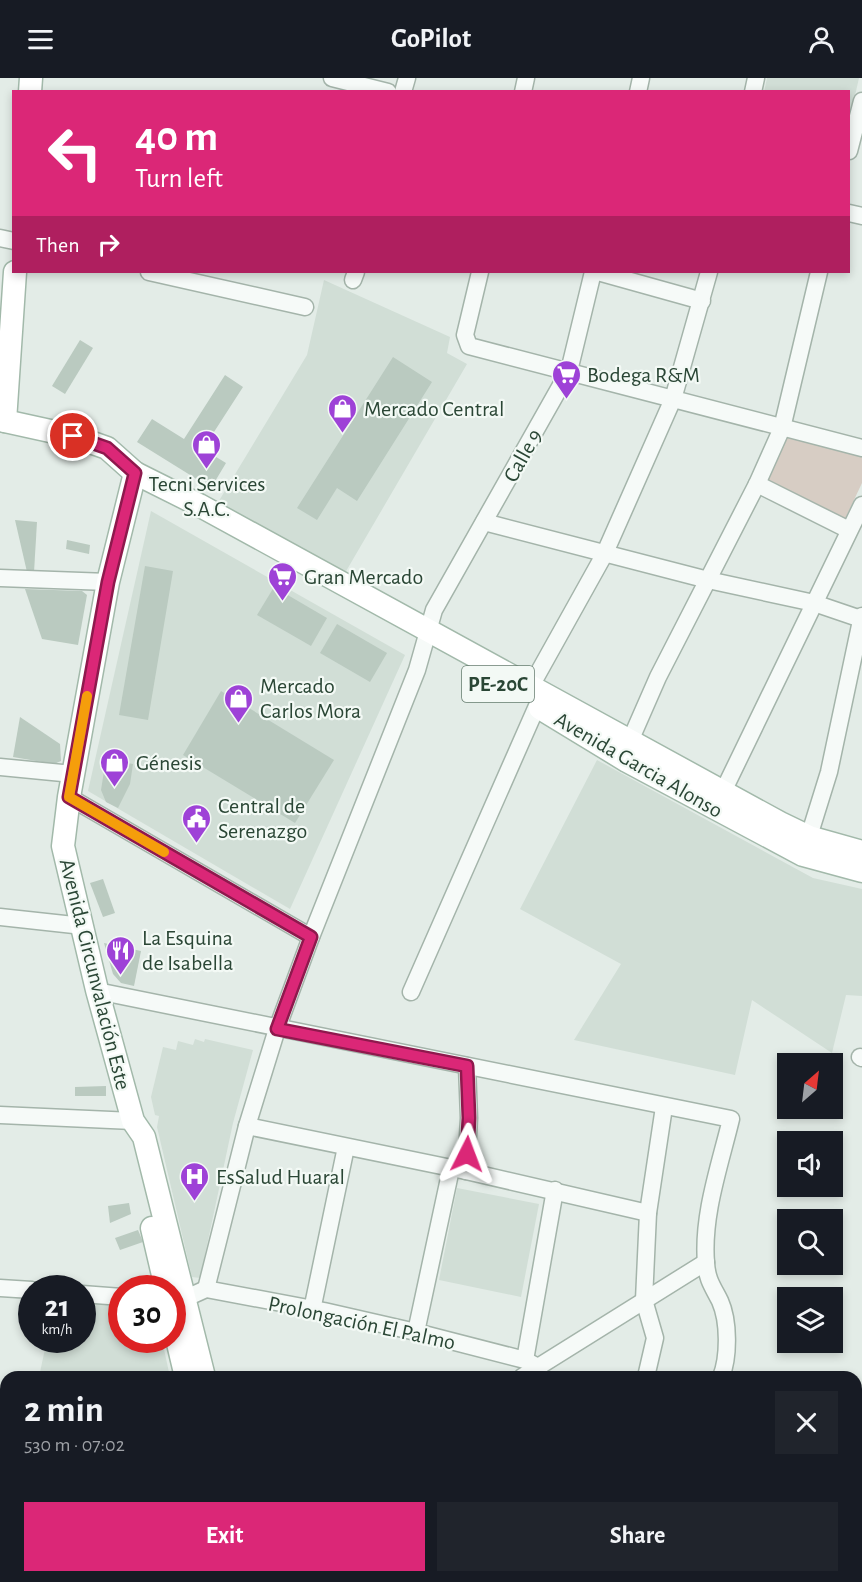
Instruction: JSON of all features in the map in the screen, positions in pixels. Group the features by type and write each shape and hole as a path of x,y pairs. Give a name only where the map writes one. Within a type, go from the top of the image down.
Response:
{"main road":[{"path":"3,421 15,273"},
{"name":"Avenida Garcia Alonso","path":"3,421 73,436 107,448 135,473 199,506 236,539 534,696 629,751 806,846"},
{"name":"Avenida Circunvalación Este","path":"135,473 108,582 69,797 63,846 97,991 133,1121 144,1137 177,1275"},
{"name":"PE-20C","path":"806,846 862,852"},
{"name":"PE-20C","path":"806,846 862,871"},
{"name":"Avenida Circunvalación Este","path":"186,1309 202,1371"},
{"path":"180,1353 185,1371"}],"street":[{"path":"332,78 380,90"},
{"path":"850,147 862,101"},
{"path":"153,273 305,307"},
{"path":"480,273 465,335 469,346 862,448"},
{"name":"Calle 9","path":"186,1284 247,1126 277,1029 311,937 417,670 435,610 569,371 593,273"},
{"path":"602,273 702,301"},
{"path":"411,992 534,696 604,555 673,399 709,273"},
{"path":"629,751 658,677 757,484 782,428 819,273"},
{"path":"757,484 849,530"},
{"path":"719,799 862,505"},
{"path":"484,522 604,555 814,603 861,617 829,772 806,846"},
{"path":"0,578 108,582"},
{"path":"0,766 73,774"},
{"path":"69,797 311,937"},
{"path":"0,917 83,926"},
{"path":"97,991 731,1119 706,1222 708,1281 721,1303 728,1344 722,1371"},
{"path":"416,1332 458,1170 469,1118 467,1066"},
{"path":"647,1371 654,1338 644,1300 648,1213 664,1107"},
{"path":"0,1115 133,1121"},
{"path":"247,1126 555,1190 648,1213"},
{"path":"312,1310 346,1147"},
{"path":"526,1371 531,1363 555,1190"},
{"path":"531,1363 644,1300 706,1262"},
{"path":"0,1288 18,1289"},
{"name":"Prolongación El Palmo","path":"186,1294 312,1310 416,1332 531,1363"}],"shaded area":[{"path":"767,78 859,78 850,118 850,90 764,90"},
{"name":"Mercado Central","path":"324,280 450,337 447,353 467,364 345,573 217,504 307,355"},
{"path":"783,433 862,453 862,483 845,519 766,479"},
{"name":"Mercado Carlos Mora","path":"151,511 405,655 290,909 88,791"},
{"path":"597,760 813,878 862,889 862,996 846,995 832,1053 752,1000 735,1075 574,1040 621,964 520,909"},
{"name":"EsSalud Huaral","path":"195,1039 204,1042 205,1039 253,1050 233,1123 200,1278 192,1277 157,1127 159,1116 155,1115 151,1097 163,1047 176,1050 178,1041 193,1045"},
{"path":"457,1188 539,1204 521,1297 439,1280"},
{"path":"96,1300 108,1302 108,1353 165,1353 169,1371 40,1371 44,1353 96,1353"}],"building":[{"path":"80,340 93,348 65,394 52,386"},
{"path":"393,357 432,382 357,501 337,488 317,520 297,508"},
{"path":"225,375 243,387 203,449 226,463 211,488 137,442 152,419 184,439"},
{"path":"15,520 37,522 34,572 27,572"},
{"path":"67,540 90,545 89,554 66,549"},
{"path":"145,566 173,571 148,720 119,715"},
{"path":"274,587 327,618 311,646 257,615"},
{"path":"25,589 82,591 87,595 78,645 42,639"},
{"path":"337,624 387,653 370,682 320,653"},
{"path":"221,691 334,760 295,823 183,755"},
{"path":"20,717 60,744 61,761 54,764 13,757"},
{"name":"Génesis","path":"106,759 133,764 130,784 118,808 106,802 101,790"},
{"path":"103,879 115,913 103,917 90,883"},
{"path":"104,943 141,951 134,986 121,983 113,974"},
{"path":"106,1086 106,1096 75,1096 75,1087"},
{"path":"129,1203 131,1214 110,1223 108,1206"},
{"path":"138,1230 143,1242 120,1250 115,1238"}],"slow traffic":[{"path":"87,696 69,797 164,852"}],"place":[{"name":"Bodega R&M","path":"566,400"},
{"name":"Mercado Central","path":"343,434"},
{"name":"Tecni Services S.A.C.","path":"207,470"},
{"name":"Gran Mercado","path":"283,602"},
{"name":"Mercado Carlos Mora","path":"239,724"},
{"name":"Génesis","path":"115,788"},
{"name":"Central de Serenazgo","path":"197,844"},
{"name":"La Esquina de Isabella","path":"121,976"},
{"name":"EsSalud Huaral","path":"195,1202"}],"route":[{"path":"73,436 107,448 135,473 108,582 69,797 311,937 277,1029 467,1066 469,1118 467,1154"}]}
